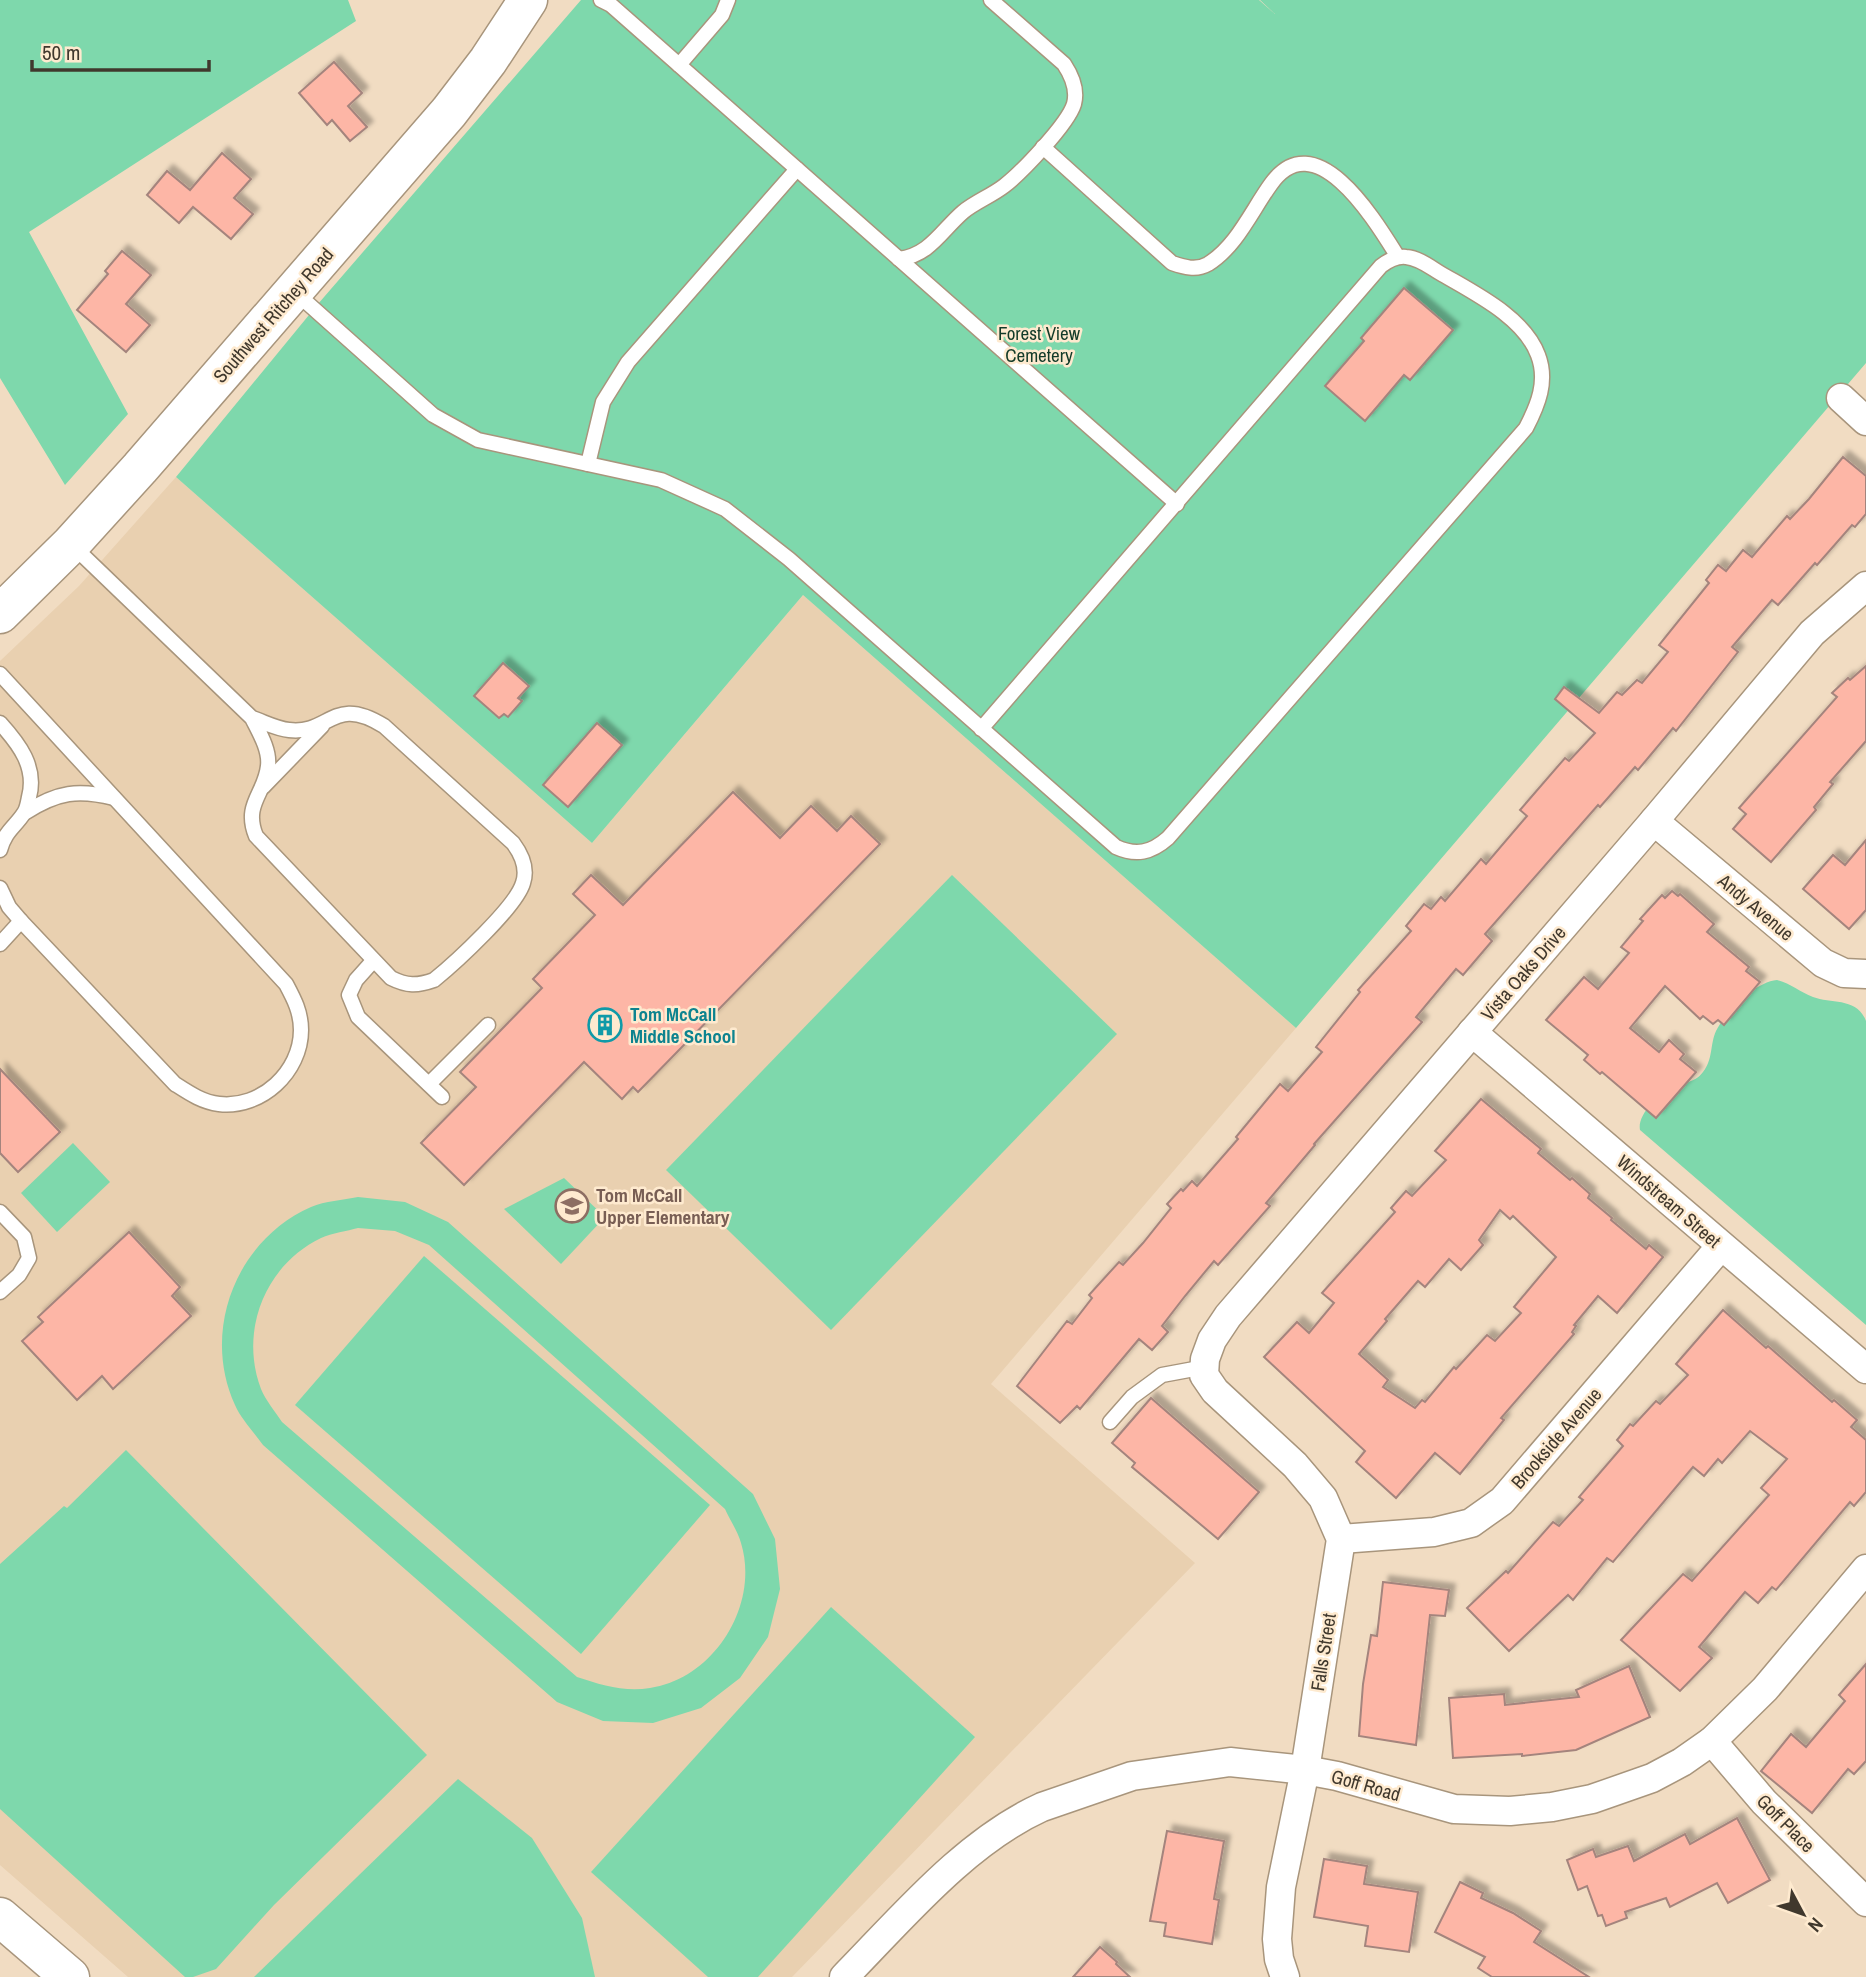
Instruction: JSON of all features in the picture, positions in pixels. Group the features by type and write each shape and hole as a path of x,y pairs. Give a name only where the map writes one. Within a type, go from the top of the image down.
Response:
{"street":[{"name":"Southwest Ritchey Road","path":"0,614 71,544 449,112 488,61 528,0"},
{"path":"1841,398 1866,421"},
{"name":"Vista Oaks Drive","path":"1204,1371 1212,1340 1228,1316 1812,634 1866,586"},
{"name":"Andy Avenue","path":"1654,821 1823,963 1844,974 1866,976"},
{"name":"Windstream Street","path":"1472,1032 1866,1369"},
{"name":"Brookside Avenue","path":"1341,1539 1434,1532 1471,1523 1502,1501 1721,1246"},
{"path":"1204,1371 1214,1391 1295,1465 1323,1498 1341,1539"},
{"name":"Falls Street","path":"1285,1977 1279,1959 1277,1939 1281,1887 1305,1770 1341,1539"},
{"name":"Goff Road","path":"844,1977 943,1876 989,1840 1042,1807 1132,1776 1230,1762 1337,1776 1454,1809 1510,1811 1578,1802 1623,1789 1672,1767 1712,1741 1765,1689 1866,1569"},
{"name":"Goff Place","path":"1712,1741 1763,1802 1866,1902"},
{"path":"0,1917 70,1977"}],"lane":[{"path":"601,0 611,5 1177,504"},
{"path":"679,65 722,15 728,0"},
{"path":"899,259 913,258 928,249 964,211 1004,186 1043,147 1067,118 1073,105 1075,90 1072,76 1063,64 991,0"},
{"path":"1043,147 1172,263 1190,268 1207,265 1232,242 1273,181 1293,166 1306,164 1331,172 1371,215 1398,257"},
{"path":"588,464 603,402 628,362 797,169"},
{"path":"294,291 433,415 478,440 662,480 725,509 789,559 981,729 1115,847 1138,853 1159,846 1168,838 1526,428 1538,406 1542,382 1539,357 1527,334 1490,302 1417,259 1398,257 1381,265 981,729"},
{"path":"71,544 252,718 264,742 268,765 251,810 252,826 256,835 391,978 405,985 419,985 434,980 502,914 519,892 524,882 524,866 520,853 513,843 384,726 360,714 347,713 309,728 291,731 252,718"},
{"path":"0,674 286,984 298,1006 302,1030 297,1055 285,1076 266,1093 244,1102 219,1104 195,1098 175,1084 21,920 9,907 0,888"},
{"path":"261,789 328,720"},
{"path":"0,723 21,747 30,768 31,790 26,812"},
{"path":"0,850 10,827 46,799 69,793 92,793 115,799"},
{"path":"0,944 21,920"},
{"path":"373,961 356,980 349,995 358,1017 442,1097"},
{"path":"429,1084 488,1025"},
{"path":"0,1212 24,1237 29,1258 19,1275 0,1292"},
{"path":"1110,1422 1132,1397 1162,1375 1204,1371"}],"shaded area":[{"name":"Tom McCall Upper Elementary","path":"176,477 592,843 803,595 1296,1028 991,1384 1195,1563 792,1977 128,1977 0,1865 0,661 79,586"}],"green space":[{"path":"0,0 348,0 356,21 29,232 128,414 65,485 0,378"},
{"name":"Forest View Cemetery","path":"581,0 1259,0 1275,14 1260,0 1866,0 1866,363 1296,1028 803,595 592,843 176,477 318,304"},
{"path":"952,875 1117,1034 831,1330 666,1170"},
{"path":"1777,980 1813,997 1850,1005 1862,1013 1866,1021 1866,1325 1640,1130 1645,1112 1660,1095 1670,1088 1696,1079 1703,1072 1716,1031 1734,1007 1760,986"},
{"path":"73,1143 110,1182 57,1232 21,1193"},
{"path":"564,1178 605,1217 561,1264 504,1209"},
{"path":"358,1197 405,1202 448,1222 753,1494 775,1539 780,1589 768,1637 740,1678 701,1708 653,1723 603,1721 557,1702 263,1445 241,1415 225,1377 222,1347 224,1319 232,1291 245,1265 263,1241 285,1222 316,1205","holes":["358,1228 395,1231 429,1245 725,1509 741,1543 745,1567 744,1591 727,1635 712,1655 694,1670 673,1682 640,1689 613,1687 577,1677 282,1422 271,1406 261,1389 253,1345 262,1302 272,1282 301,1250 321,1238"]},
{"path":"424,1256 710,1505 581,1654 295,1405"},
{"path":"126,1450 427,1755 274,1905 216,1969 193,1977 185,1977 0,1809 0,1564 64,1506 67,1508"},
{"path":"831,1607 975,1737 758,1977 708,1977 591,1872"},
{"path":"458,1779 532,1838 582,1918 595,1977 254,1977"}],"building":[{"path":"334,62 362,93 348,106 367,127 350,141 332,120 327,125 299,93"},
{"path":"222,153 251,179 234,198 253,214 231,239 193,207 179,223 147,195 167,171 190,190"},
{"path":"122,251 151,275 126,304 150,325 126,352 77,310 108,274 105,271"},
{"path":"1404,288 1453,330 1410,380 1404,375 1365,421 1325,386 1364,341 1361,338"},
{"path":"1843,457 1866,476 1866,514 1855,527 1852,525 1817,565 1815,563 1778,605 1772,600 1732,647 1738,652 1676,731 1673,728 1638,770 1635,767 1600,807 1598,805 1485,934 1492,941 1463,975 1456,969 1416,1017 1422,1022 1314,1144 1266,1203 1270,1206 1218,1265 1214,1261 1185,1296 1162,1326 1168,1332 1152,1350 1139,1339 1080,1409 1077,1406 1060,1423 1017,1386 1067,1321 1072,1324 1092,1298 1089,1295 1119,1262 1123,1265 1143,1243 1171,1208 1167,1204 1192,1181 1197,1186 1238,1139 1236,1137 1280,1084 1288,1091 1322,1052 1316,1047 1360,992 1358,990 1411,931 1406,926 1424,904 1431,909 1441,897 1445,901 1481,859 1486,864 1527,816 1520,810 1565,758 1569,761 1595,733 1555,699 1564,687 1599,713 1617,692 1622,695 1637,680 1642,683 1668,652 1659,645 1709,583 1706,580 1718,565 1726,571 1743,550 1752,557 1787,516 1790,519 1809,499"},
{"path":"503,663 529,686 518,698 522,701 508,717 504,714 499,718 474,696"},
{"path":"1866,666 1866,741 1830,782 1833,784 1814,807 1816,810 1771,862 1733,829 1746,814 1739,808 1837,697 1832,693"},
{"path":"597,723 622,745 568,807 543,785"},
{"name":"Tom McCall Middle School","path":"733,792 780,838 811,806 837,831 851,816 880,844 638,1092 633,1087 622,1099 584,1062 464,1185 421,1143 476,1087 460,1072 542,988 533,979 595,915 573,894 591,875 623,905"},
{"path":"1866,840 1866,910 1849,929 1803,889 1833,855 1845,865"},
{"path":"1672,891 1678,896 1680,894 1714,924 1707,932 1749,967 1746,971 1760,982 1724,1025 1718,1020 1713,1024 1703,1016 1700,1019 1665,986 1630,1028 1659,1052 1669,1040 1684,1054 1680,1059 1696,1072 1656,1118 1584,1060 1588,1055 1546,1020 1584,977 1598,989 1629,953 1621,947 1643,921 1640,919 1662,895 1665,898"},
{"path":"0,1069 60,1132 18,1172 0,1153"},
{"path":"1481,1099 1541,1149 1538,1153 1590,1194 1588,1198 1612,1218 1611,1220 1646,1249 1649,1245 1663,1257 1617,1313 1598,1296 1574,1325 1574,1334 1501,1418 1504,1420 1460,1474 1435,1453 1396,1498 1356,1462 1365,1451 1264,1357 1297,1322 1309,1333 1334,1303 1322,1293 1395,1212 1391,1208 1406,1191 1412,1196 1446,1160 1435,1151","holes":["1500,1210 1510,1219 1513,1216 1556,1257 1514,1307 1521,1313 1495,1341 1487,1335 1456,1369 1454,1367 1425,1402 1422,1400 1415,1408 1383,1387 1388,1380 1359,1354 1418,1281 1425,1287 1449,1259 1461,1270 1483,1245 1479,1240"]},
{"path":"129,1232 180,1287 172,1296 191,1316 113,1389 102,1376 77,1400 22,1341 43,1322 38,1317"},
{"path":"1723,1310 1857,1420 1851,1427 1866,1440 1866,1492 1854,1506 1850,1502 1776,1590 1772,1587 1758,1603 1745,1592 1699,1647 1712,1658 1680,1691 1621,1640 1683,1574 1692,1581 1769,1495 1761,1488 1787,1459 1750,1431 1722,1463 1718,1459 1704,1476 1693,1467 1613,1562 1607,1558 1573,1600 1568,1595 1509,1651 1467,1608 1506,1571 1508,1573 1553,1522 1559,1526 1583,1500 1579,1497 1623,1446 1617,1440 1630,1424 1633,1426 1656,1401 1660,1404 1688,1375 1676,1364"},
{"path":"1151,1398 1259,1492 1218,1539 1132,1467 1135,1463 1112,1443"},
{"path":"1383,1582 1449,1590 1445,1616 1430,1615 1416,1745 1359,1736 1363,1684 1371,1635 1377,1636"},
{"path":"1866,1664 1866,1761 1854,1774 1848,1769 1812,1813 1761,1771 1791,1734 1806,1747 1845,1701 1839,1695"},
{"path":"1629,1666 1650,1717 1576,1750 1522,1756 1453,1758 1449,1698 1504,1694 1505,1705 1579,1697 1576,1690"},
{"path":"1737,1818 1770,1880 1728,1903 1717,1883 1670,1907 1666,1898 1625,1912 1627,1918 1606,1926 1602,1915 1598,1916 1587,1886 1578,1890 1567,1860 1593,1849 1596,1857 1628,1846 1634,1861 1685,1834 1690,1844"},
{"path":"1167,1831 1224,1841 1214,1899 1219,1900 1212,1944 1164,1936 1166,1923 1150,1921"},
{"path":"1324,1859 1367,1866 1364,1884 1418,1892 1409,1952 1365,1946 1368,1926 1314,1917"},
{"path":"1460,1882 1483,1893 1481,1898 1513,1913 1541,1931 1534,1942 1589,1977 1492,1977 1478,1968 1485,1957 1435,1932"},
{"path":"1100,1947 1117,1962 1130,1977 1073,1977"}],"place":[{"name":"Tom McCall Middle School","path":"605,1025"},
{"name":"Tom McCall Upper Elementary","path":"572,1206"}]}
